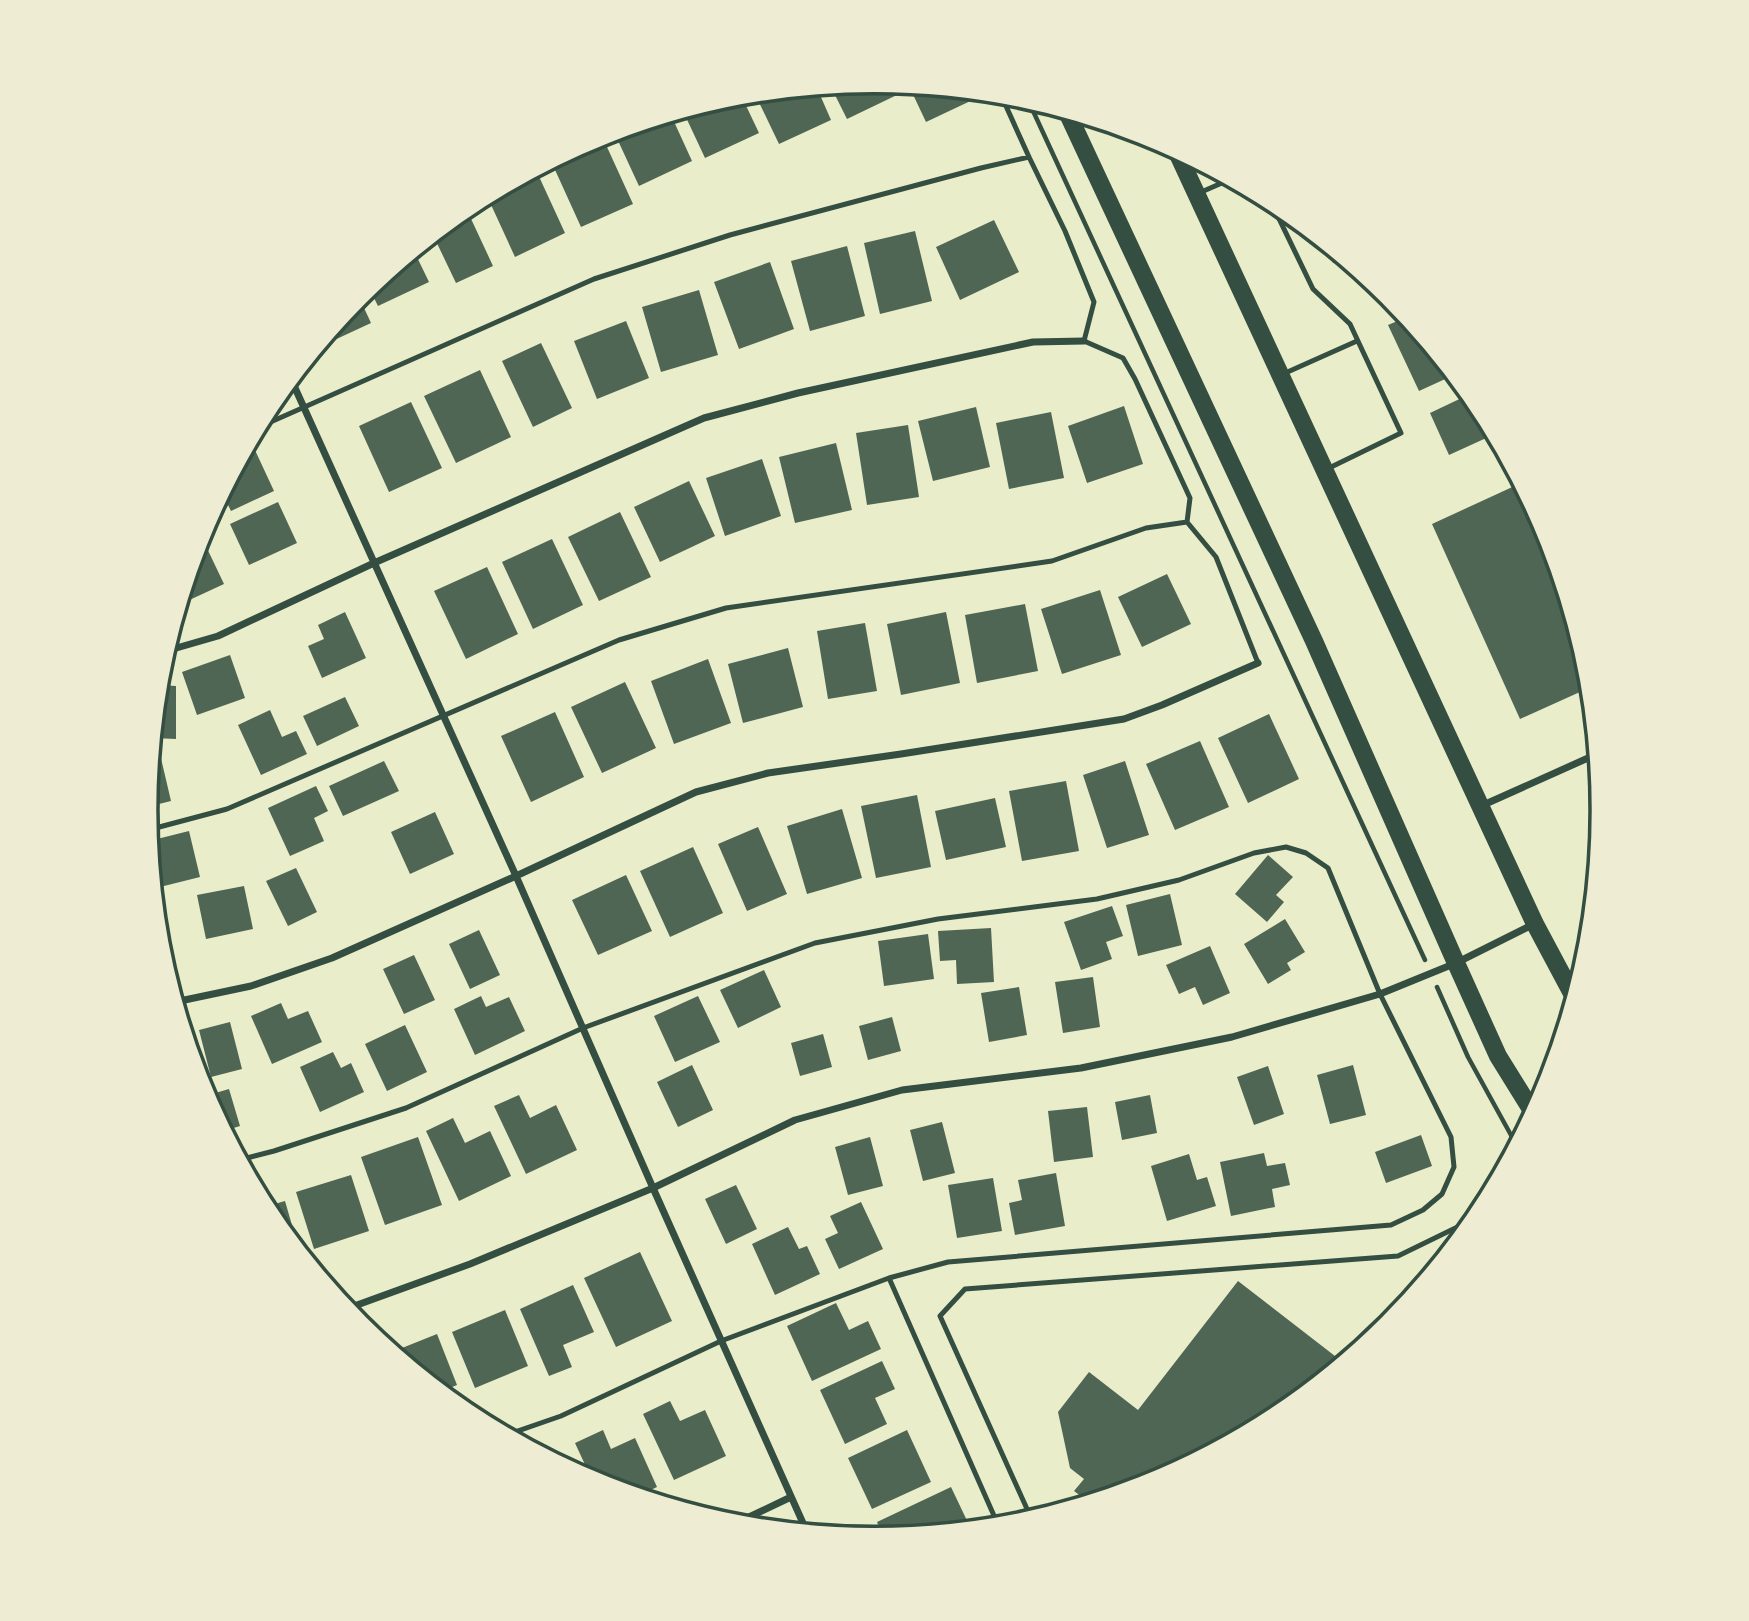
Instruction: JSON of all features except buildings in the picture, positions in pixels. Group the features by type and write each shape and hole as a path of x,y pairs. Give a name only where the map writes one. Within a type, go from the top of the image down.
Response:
{"main road":[{"path":"1072,122 1314,640 1498,1056 1528,1104"},
{"path":"1182,164 1535,924 1568,986"}],"street":[{"path":"178,647 218,636 374,563 704,418 798,393 1033,342 1084,341"},
{"path":"296,389 516,876 803,1522"},
{"path":"184,1000 251,986 331,958 696,792 768,773 1124,719 1258,663"},
{"path":"1481,806 1588,758"},
{"path":"357,1305 470,1264 653,1188 795,1120 902,1090 1095,1065 1232,1037 1380,994 1456,963 1535,924"},
{"path":"751,1515 791,1497"}],"lane":[{"path":"1006,107 1065,232 1094,302 1084,341 1123,359 1135,379 1190,498 1187,522 1216,558 1258,663"},
{"path":"274,421 594,279 730,235 981,167 1029,158"},
{"path":"1196,194 1220,184"},
{"path":"1280,220 1312,289 1350,324 1401,433 1325,470"},
{"path":"1280,375 1357,341"},
{"path":"159,827 227,809 619,640 726,608 1052,561 1146,528 1187,522"},
{"path":"248,1158 406,1108 583,1028 815,943 938,919 1097,899 1179,880 1254,853 1286,847 1306,853 1328,868 1380,994 1451,1137 1454,1167 1442,1194 1423,1210 1391,1225 948,1262 888,1278 721,1341 561,1416 518,1432"},
{"path":"1027,1510 940,1316 965,1289 1398,1256 1456,1228"},
{"path":"888,1278 994,1516"}],"path":[{"path":"1034,113 1468,1057 1512,1137"}]}
